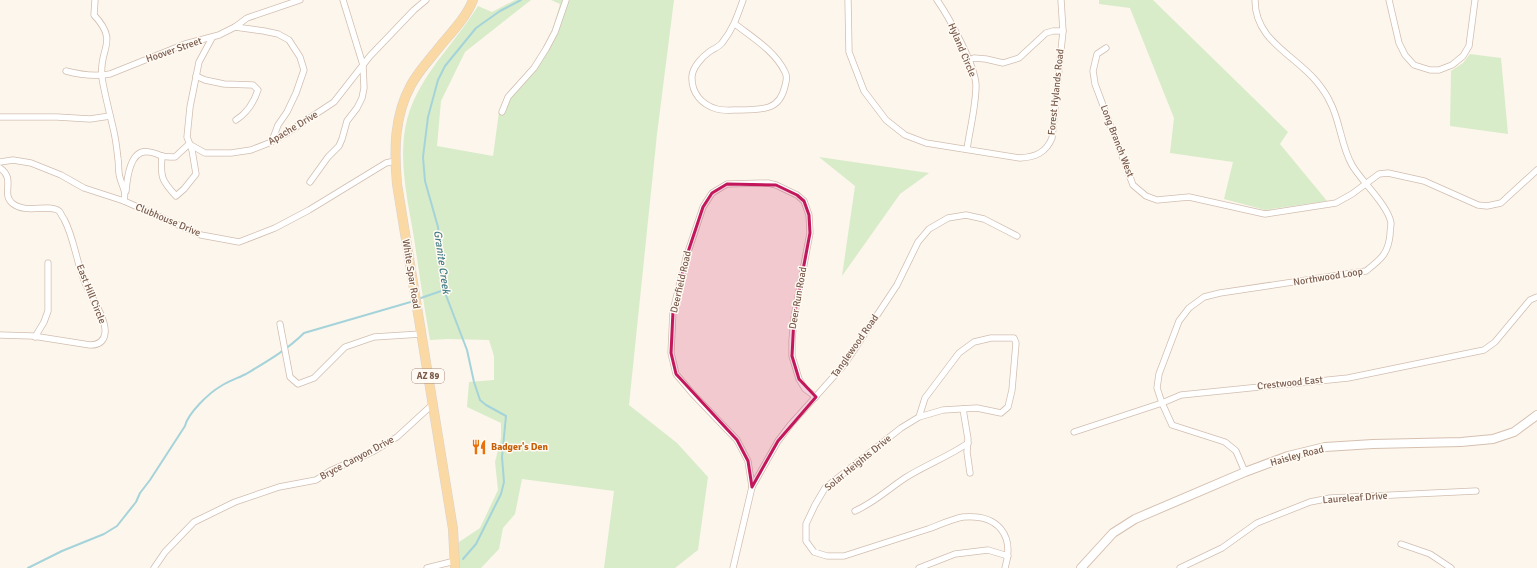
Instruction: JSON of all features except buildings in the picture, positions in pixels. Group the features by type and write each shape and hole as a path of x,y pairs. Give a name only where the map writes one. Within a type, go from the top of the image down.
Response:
{"main road":[{"name":"White Spar Road","path":"455,564 453,529 397,184 395,146 399,116 404,99 412,84 458,25 473,0"}],"street":[{"path":"95,0 94,15 102,24 107,34 106,48 101,65 102,76 115,139 120,177 126,191"},
{"name":"Hoover Street","path":"66,71 84,76 102,76 110,74 199,39 212,38 235,27 247,18 300,0"},
{"path":"310,182 328,157 339,146 347,120 357,108 362,98 364,88 363,65 344,0"},
{"name":"Apache Drive","path":"189,144 205,153 215,154 251,150 272,142 334,102 363,65 414,10 426,0"},
{"path":"502,112 508,97 534,68 546,49 555,32 566,0"},
{"path":"735,24 758,41 776,58 786,73 787,79 784,91 780,99 770,106 748,110 718,109 705,103 697,97 693,88 692,75 698,63 708,53 720,45 735,24 743,0"},
{"path":"848,0 849,52 864,91 886,120 905,135 926,143 967,149"},
{"name":"Hyland Circle","path":"937,0 947,13 974,73 976,85 967,149"},
{"name":"Forest Hylands Road","path":"967,149 1020,158 1032,157 1044,150 1052,138 1063,31 1061,0"},
{"name":"Northwood Loop","path":"1245,472 1236,451 1225,442 1172,426 1157,388 1159,374 1179,321 1189,308 1204,297 1220,293 1366,271 1381,259 1389,245 1391,222 1387,212 1352,164 1341,139 1330,102 1317,82 1302,66 1272,43 1260,25 1256,14 1255,0"},
{"path":"1389,0 1399,43 1405,55 1414,65 1430,70 1439,70 1452,65 1463,56 1469,46 1475,0"},
{"path":"235,27 278,34 289,40 300,58 304,70 296,93 287,112 278,125 272,142"},
{"path":"969,60 974,58 986,59 1003,63 1020,58 1046,33 1063,31"},
{"path":"162,156 162,178 166,186 176,196 184,189 196,174 188,137 190,107 198,62 212,38"},
{"name":"Long Branch West","path":"1106,48 1098,54 1093,71 1095,84 1133,185 1146,196 1157,200 1189,197 1265,214 1336,203 1379,174 1388,173 1424,181 1478,205 1487,206 1501,203 1537,170"},
{"path":"196,76 224,84 253,85 258,90 255,99 243,116 236,120"},
{"path":"0,117 57,117 90,119 110,116"},
{"path":"124,201 128,171 133,160 140,154 148,151 162,156 175,157 189,144"},
{"name":"Clubhouse Drive","path":"0,162 13,160 31,163 62,175 84,188 124,201 200,235 239,242 275,228 309,210 386,163 395,161"},
{"name":"East Hill Circle","path":"0,168 6,172 9,180 8,196 12,203 20,207 34,210 52,208 59,211 70,231 83,280 102,318 106,332 104,338 96,345 80,344 35,336 0,335"},
{"name":"Deerfield Road","path":"752,487 748,461 737,440 676,374 672,352 673,311 686,258 703,207 712,193 727,184 768,183 776,185 797,195"},
{"name":"Deer Run Road","path":"797,195 804,201 809,215 810,233 794,318 792,356 799,379 806,389 816,397"},
{"name":"Tanglewood Road","path":"733,568 752,487 778,440 844,365 897,285 918,242 929,229 948,218 966,215 984,219 1017,236"},
{"path":"35,336 44,322 48,311 48,263"},
{"name":"Crestwood East","path":"1074,432 1162,403 1181,395 1348,378 1419,362 1484,350 1495,342 1530,300 1537,297"},
{"path":"280,324 290,377 298,384 314,378 345,347 374,337 421,334"},
{"name":"Solar Heights Drive","path":"919,417 925,398 959,353 974,342 991,338 1014,338 1016,342 1012,390 1008,407 1001,413 977,408 943,410 919,417 901,428 825,488 806,524 806,541 814,552 827,556 844,556 963,517 984,518 1000,526 1008,540 1008,556 1004,568"},
{"name":"Bryce Canyon Drive","path":"154,568 165,552 194,522 235,502 272,489 316,480 330,471 374,451 397,437 433,404"},
{"path":"963,409 968,443 967,452 970,473"},
{"name":"Haisley Road","path":"1081,568 1113,533 1135,519 1245,472 1288,456 1325,448 1373,444 1461,442 1493,439 1514,432 1537,414"},
{"path":"855,510 869,505 905,478 956,452 968,443"},
{"name":"Laureleaf Drive","path":"1180,568 1222,548 1257,523 1310,502 1330,498 1476,492"},
{"path":"1401,544 1430,554 1451,568"},
{"path":"919,568 955,554 988,550 1008,556"},
{"path":"427,568 455,564"}],"highlighted area":[{"path":"727,184 776,185 797,195 804,201 809,215 810,233 794,318 792,356 799,379 816,397 778,441 752,487 748,461 737,440 676,374 671,353 673,311 686,258 703,207 712,193"}],"green space":[{"path":"515,0 531,0 465,52 441,101 437,146 493,156 499,112 506,95 533,66 552,31 560,4 551,0 674,0 657,134 629,405 677,443 708,477 698,550 675,568 604,568 614,491 522,479 515,514 503,528 499,549 481,568 459,568 459,542 480,528 498,490 495,462 501,438 501,423 467,407 469,382 494,380 494,356 489,340 430,340 406,189 403,156 404,139 406,123 417,93 433,67 470,19 478,6 492,12"},
{"path":"1099,0 1153,0 1288,132 1280,144 1327,201 1265,210 1224,199 1233,162 1170,153 1174,118 1130,8 1099,4"},
{"path":"1470,54 1501,58 1508,134 1450,126 1451,71 1463,63"},
{"path":"819,157 929,173 900,194 842,276 855,186"}],"waterway":[{"name":"Granite Creek","path":"463,559 476,544 501,494 504,482 502,457 506,416 480,400 474,382 467,350 444,290 438,227 425,181 423,157 428,117 438,80 445,66 476,28 500,11 521,0"},
{"path":"418,299 444,290"},
{"path":"28,568 62,551 104,534 117,526 136,502 140,493 185,426 190,415 205,398 216,389 246,374 269,360 291,345 304,333 414,301"}],"place":[{"name":"Badger's Den","path":"479,447"}]}
